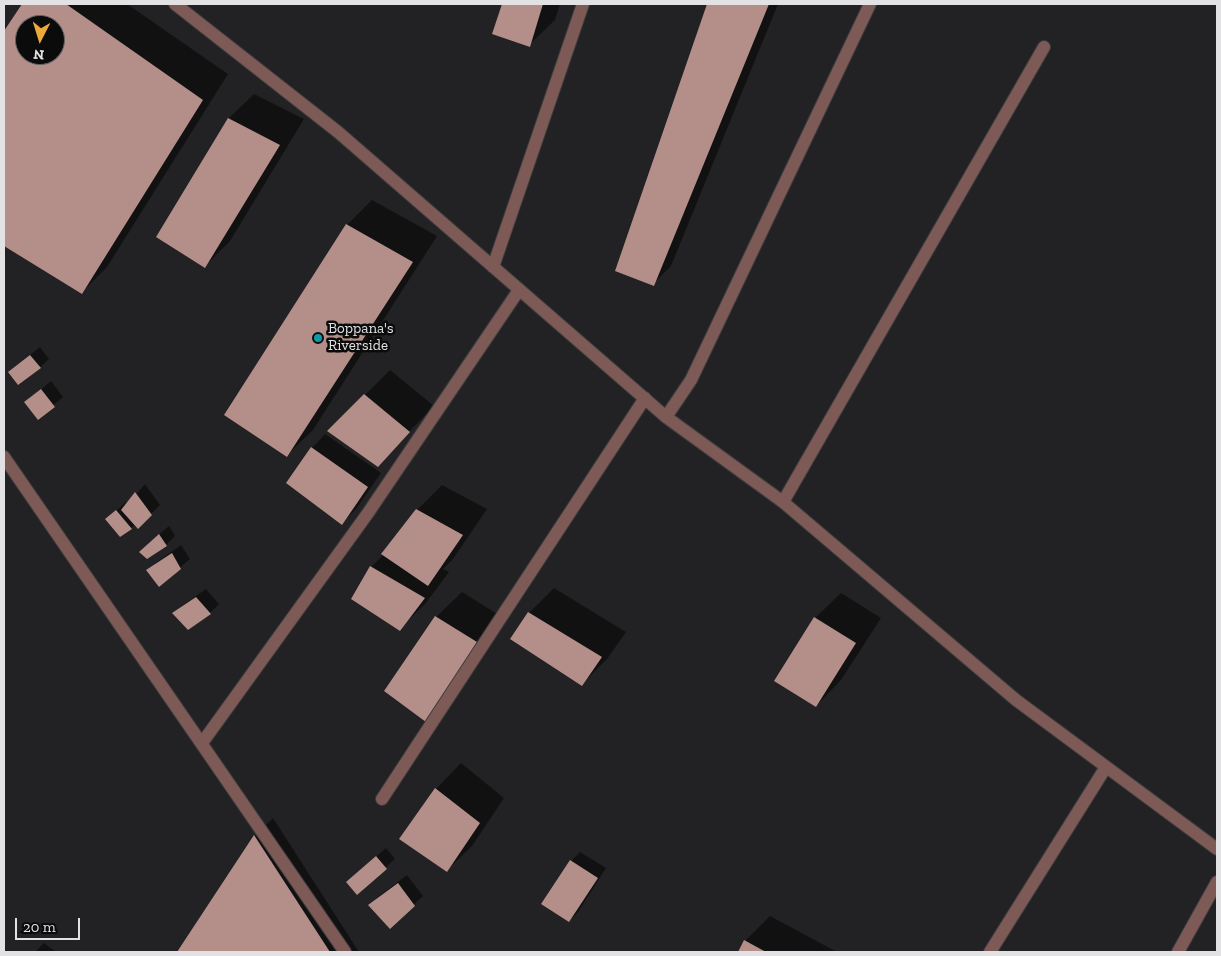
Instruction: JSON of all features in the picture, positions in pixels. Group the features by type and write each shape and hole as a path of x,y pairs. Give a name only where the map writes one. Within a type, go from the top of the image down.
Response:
{"street":[{"path":"175,4 338,132 666,417 783,502 1016,700 1217,849"},
{"path":"493,267 583,4"},
{"path":"666,417 691,380 870,4"},
{"path":"783,502 1044,47"},
{"path":"202,744 368,514 519,290"},
{"path":"382,799 645,398"},
{"path":"4,457 346,952"},
{"path":"990,952 1106,767"},
{"path":"1178,952 1217,882"}],"building":[{"path":"22,4 66,4 203,100 82,294 4,246 4,31"},
{"path":"502,4 543,4 530,47 492,34"},
{"path":"707,4 769,4 654,286 615,271"},
{"path":"228,118 280,145 205,268 156,237"},
{"name":"Boppana's Riverside","path":"346,224 413,262 287,457 224,415"},
{"path":"30,355 41,368 18,385 8,372"},
{"path":"41,389 55,407 38,420 24,402"},
{"path":"364,394 410,432 378,467 327,431"},
{"path":"311,447 368,487 342,525 286,483"},
{"path":"135,492 152,515 138,529 121,510"},
{"path":"416,509 463,535 428,586 381,554"},
{"path":"116,510 132,529 120,537 105,519"},
{"path":"159,534 167,546 147,559 139,552"},
{"path":"172,553 181,569 159,587 146,570"},
{"path":"370,566 425,598 400,631 351,599"},
{"path":"196,597 211,614 188,630 172,613"},
{"path":"528,612 602,657 582,686 510,639"},
{"path":"435,616 477,642 430,725 384,691"},
{"path":"814,617 856,643 816,707 774,681"},
{"path":"435,788 480,823 447,872 399,839"},
{"path":"254,835 330,952 177,952"},
{"path":"376,856 387,869 357,895 346,882"},
{"path":"570,860 598,878 569,922 541,904"},
{"path":"398,883 415,906 390,929 368,905"},
{"path":"744,940 766,952 738,952"}],"place":[{"name":"Boppana's Riverside","path":"318,338"}]}
